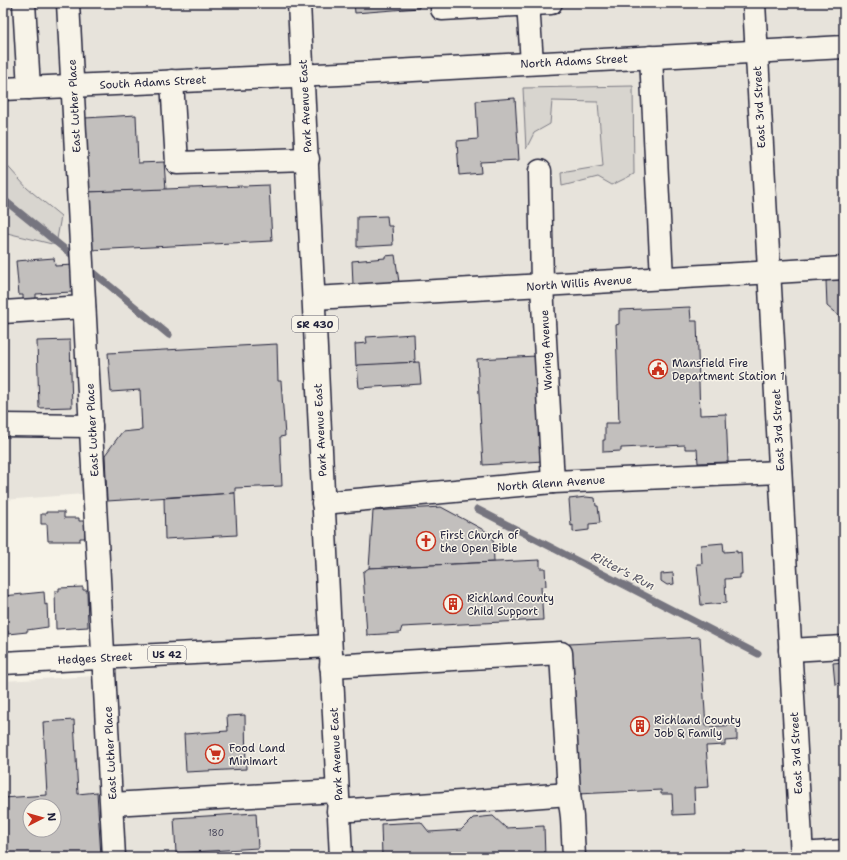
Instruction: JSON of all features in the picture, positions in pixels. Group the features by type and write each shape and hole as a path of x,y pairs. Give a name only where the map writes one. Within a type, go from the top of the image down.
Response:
{"main road":[{"path":"24,3 29,88"},
{"name":"East Luther Place","path":"68,3 114,857"},
{"name":"Park Avenue East","path":"299,3 304,76 323,503 341,857"},
{"path":"442,9 551,3"},
{"name":"East 3rd Street","path":"754,3 801,856"},
{"path":"528,4 532,63"},
{"name":"North Adams Street","path":"304,76 844,46"},
{"path":"651,57 662,278"},
{"name":"South Adams Street","path":"3,90 304,76"},
{"path":"172,81 177,163 308,159"},
{"name":"Waring Avenue","path":"540,170 542,286 553,482"},
{"name":"North Willis Avenue","path":"314,298 844,268"},
{"path":"3,312 84,300"},
{"path":"3,425 91,426"},
{"name":"North Glenn Avenue","path":"323,503 553,482 780,472"},
{"path":"790,650 844,647"},
{"name":"Hedges Street","path":"3,663 104,658 561,653 569,794"},
{"path":"112,804 338,801 569,794 574,857"},
{"path":"801,856 844,851"}],"shaded area":[{"path":"3,3 844,3 844,857 3,857 3,681 95,676 84,494 3,500"},
{"path":"633,86 634,174 612,185 598,177 562,186 561,173 603,166 598,102 552,101 550,124 534,133 526,149 523,88"},
{"path":"3,161 27,188 61,216 56,245 3,232"}],"building":[{"path":"354,3 419,3 419,8 355,13"},
{"path":"515,98 519,160 480,162 481,173 459,175 457,141 478,139 476,101"},
{"path":"136,115 138,163 164,162 166,190 88,192 85,118"},
{"path":"269,185 272,241 91,250 88,192"},
{"path":"387,216 388,226 392,226 393,245 357,247 357,217"},
{"path":"395,255 399,282 353,285 352,261 385,258 385,256"},
{"path":"54,258 55,266 75,265 76,287 72,287 72,292 36,294 36,299 23,300 23,295 19,295 16,261"},
{"path":"844,279 844,382 841,318 827,306 826,280"},
{"name":"Mansfield Fire Department Station 1","path":"690,307 691,321 697,321 700,415 726,414 728,462 698,463 697,449 685,449 685,445 621,448 621,451 603,452 605,423 619,423 616,325 619,324 619,310"},
{"path":"414,334 415,362 356,366 355,344 367,343 366,337"},
{"path":"70,340 72,407 39,408 37,341"},
{"path":"277,344 278,381 281,381 285,436 280,437 282,486 235,488 235,493 107,501 105,455 122,432 142,430 140,390 111,392 108,353"},
{"path":"537,356 543,461 483,465 477,359"},
{"path":"419,362 421,384 359,388 357,365"},
{"path":"235,493 237,535 165,539 164,498"},
{"path":"586,497 595,498 596,506 598,506 600,523 589,524 589,530 573,532 573,525 571,526 569,499"},
{"path":"441,507 493,535 494,562 369,568 373,511"},
{"path":"46,512 64,512 64,518 79,518 79,521 85,521 85,538 80,538 80,541 48,541 47,524 41,524 41,514 46,514"},
{"path":"723,543 724,552 741,552 742,574 740,574 740,578 725,579 726,603 701,605 697,564 702,564 701,545"},
{"name":"Richland County Child Support","path":"540,560 540,568 545,568 546,586 541,587 543,620 402,627 400,633 367,635 363,572 369,568"},
{"path":"673,573 674,584 667,585 661,581 661,574"},
{"path":"83,587 83,590 87,590 88,627 56,629 55,591 59,591 59,588"},
{"path":"44,592 45,605 47,604 48,627 27,630 27,632 8,634 8,631 3,631 3,596"},
{"name":"Richland County Job & Family","path":"700,637 706,727 737,725 737,740 725,741 725,745 706,746 709,787 694,788 695,814 673,815 672,794 661,794 661,790 577,794 569,644"},
{"path":"844,662 844,683 835,684 833,663"},
{"name":"Food Land Minimart","path":"245,715 246,769 186,772 184,734 228,731 227,716"},
{"path":"74,720 78,794 97,792 101,857 3,857 3,798 47,795 43,722"},
{"path":"256,813 258,848 176,853 174,818"},
{"path":"493,816 506,828 544,826 545,857 382,857 381,824 421,822 429,832 461,830 473,818"}],"waterway":[{"path":"3,199 77,259"},
{"path":"87,267 169,335"},
{"name":"Ritter's Run","path":"477,509 758,654"}],"place":[{"name":"Mansfield Fire Department Station 1","path":"658,369"},
{"name":"First Church of the Open Bible","path":"426,541"},
{"name":"Richland County Child Support","path":"453,604"},
{"name":"Richland County Job & Family","path":"640,726"},
{"name":"Food Land Minimart","path":"215,754"}]}
